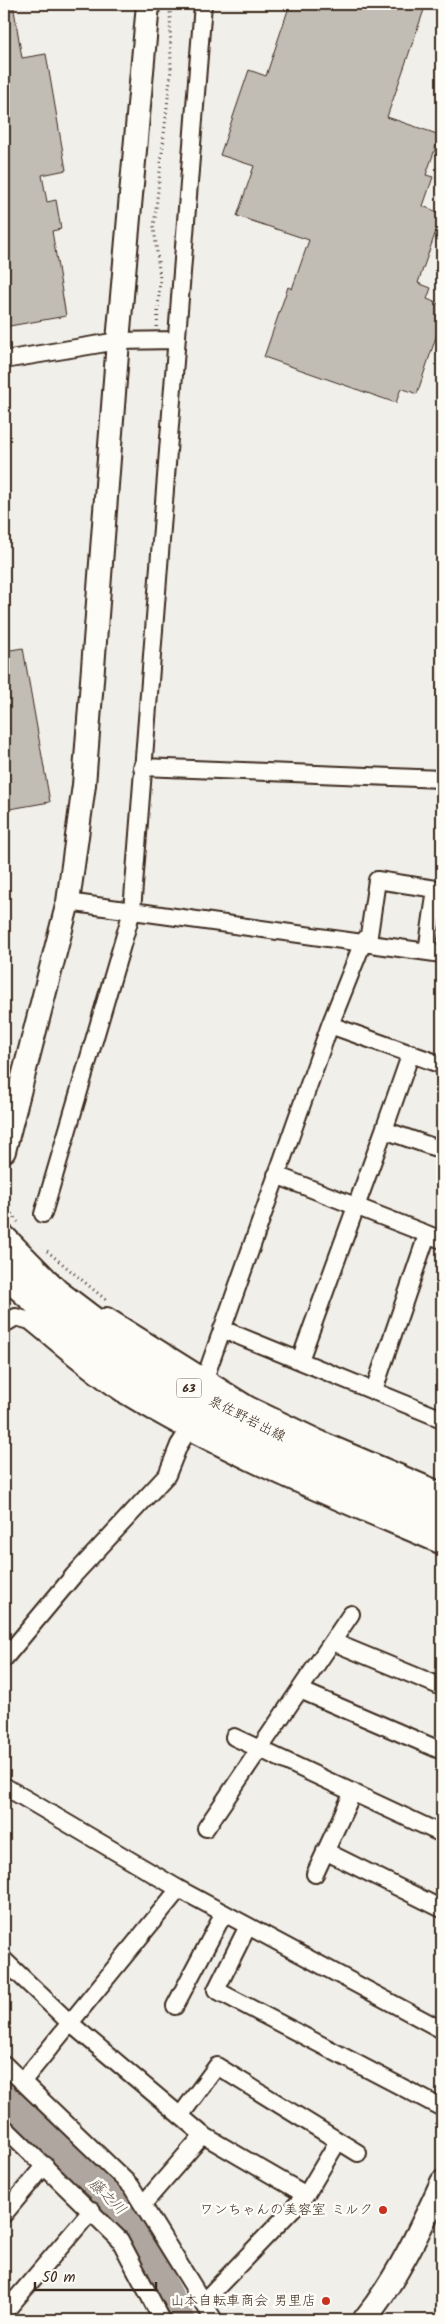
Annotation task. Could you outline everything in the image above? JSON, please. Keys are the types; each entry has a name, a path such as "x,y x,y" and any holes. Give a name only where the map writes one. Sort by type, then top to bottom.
{"main road":[{"name":"泉佐野岩出線","path":"13,1234 40,1276 56,1292 110,1333 202,1396 399,1500 442,1528"},
{"name":"泉佐野岩出線","path":"4,1273 49,1314 99,1354 191,1412 261,1450 399,1500 442,1507"}],"street":[{"path":"4,1151 68,902 84,785 118,341 148,4"},
{"path":"43,1214 132,911 175,340 203,4"},
{"path":"4,360 118,341 175,340"},
{"path":"142,767 442,779"},
{"path":"68,902 363,942 435,953 436,889 377,880 369,935 363,942 330,1025 205,1378"},
{"path":"330,1025 442,1065"},
{"path":"300,1360 411,1053"},
{"path":"384,1130 442,1150"},
{"path":"276,1175 435,1238 374,1390"},
{"path":"40,1276 249,1405 324,1441 442,1491"},
{"path":"4,1324 16,1316 30,1320 125,1395 188,1431 299,1484 442,1546"},
{"path":"222,1329 442,1419"},
{"path":"4,1659 74,1575 167,1475 179,1445 188,1431"},
{"path":"206,1828 351,1614"},
{"path":"333,1642 442,1687"},
{"path":"300,1690 442,1751"},
{"path":"234,1737 442,1834"},
{"path":"4,1786 179,1889 442,2030"},
{"path":"315,1874 353,1792"},
{"path":"326,1851 442,1909"},
{"path":"22,2082 179,1889"},
{"path":"175,2006 224,1913"},
{"path":"248,1926 216,1990 442,2108"},
{"path":"4,1960 70,2023 203,2135 306,2194"},
{"path":"4,2064 131,2186 144,2203 214,2320"},
{"path":"180,2116 217,2066 358,2153"},
{"path":"4,2127 92,2210 120,2240 162,2320"},
{"path":"144,2203 203,2135"},
{"path":"204,2301 306,2194 338,2141"},
{"path":"4,2214 45,2165"},
{"path":"364,2320 378,2303 420,2230 442,2182"},
{"path":"4,2313 92,2210"}],"path":[{"path":"157,327 160,279 154,227 171,70 170,4"},
{"path":"4,1195 12,1214 13,1234"},
{"path":"42,1247 108,1302"}],"building":[{"path":"4,4 13,4 22,58 46,54 66,170 42,175 47,202 56,200 61,229 52,231 66,316 4,327"},
{"path":"290,4 426,4 387,117 440,135 426,175 433,177 423,206 442,214 418,283 431,288 427,299 442,305 442,319 417,394 401,388 396,403 264,357 288,287 292,289 309,240 237,216 254,166 220,155 249,70 266,76"},
{"path":"23,648 50,802 4,810 4,651"}],"waterway":[{"name":"藤之川","path":"4,2096 129,2219 181,2320"}],"place":[{"name":"ワンちゃんの美容室 ミルク","path":"383,2210"},
{"name":"山本自転車商会 男里店","path":"326,2301"}]}
